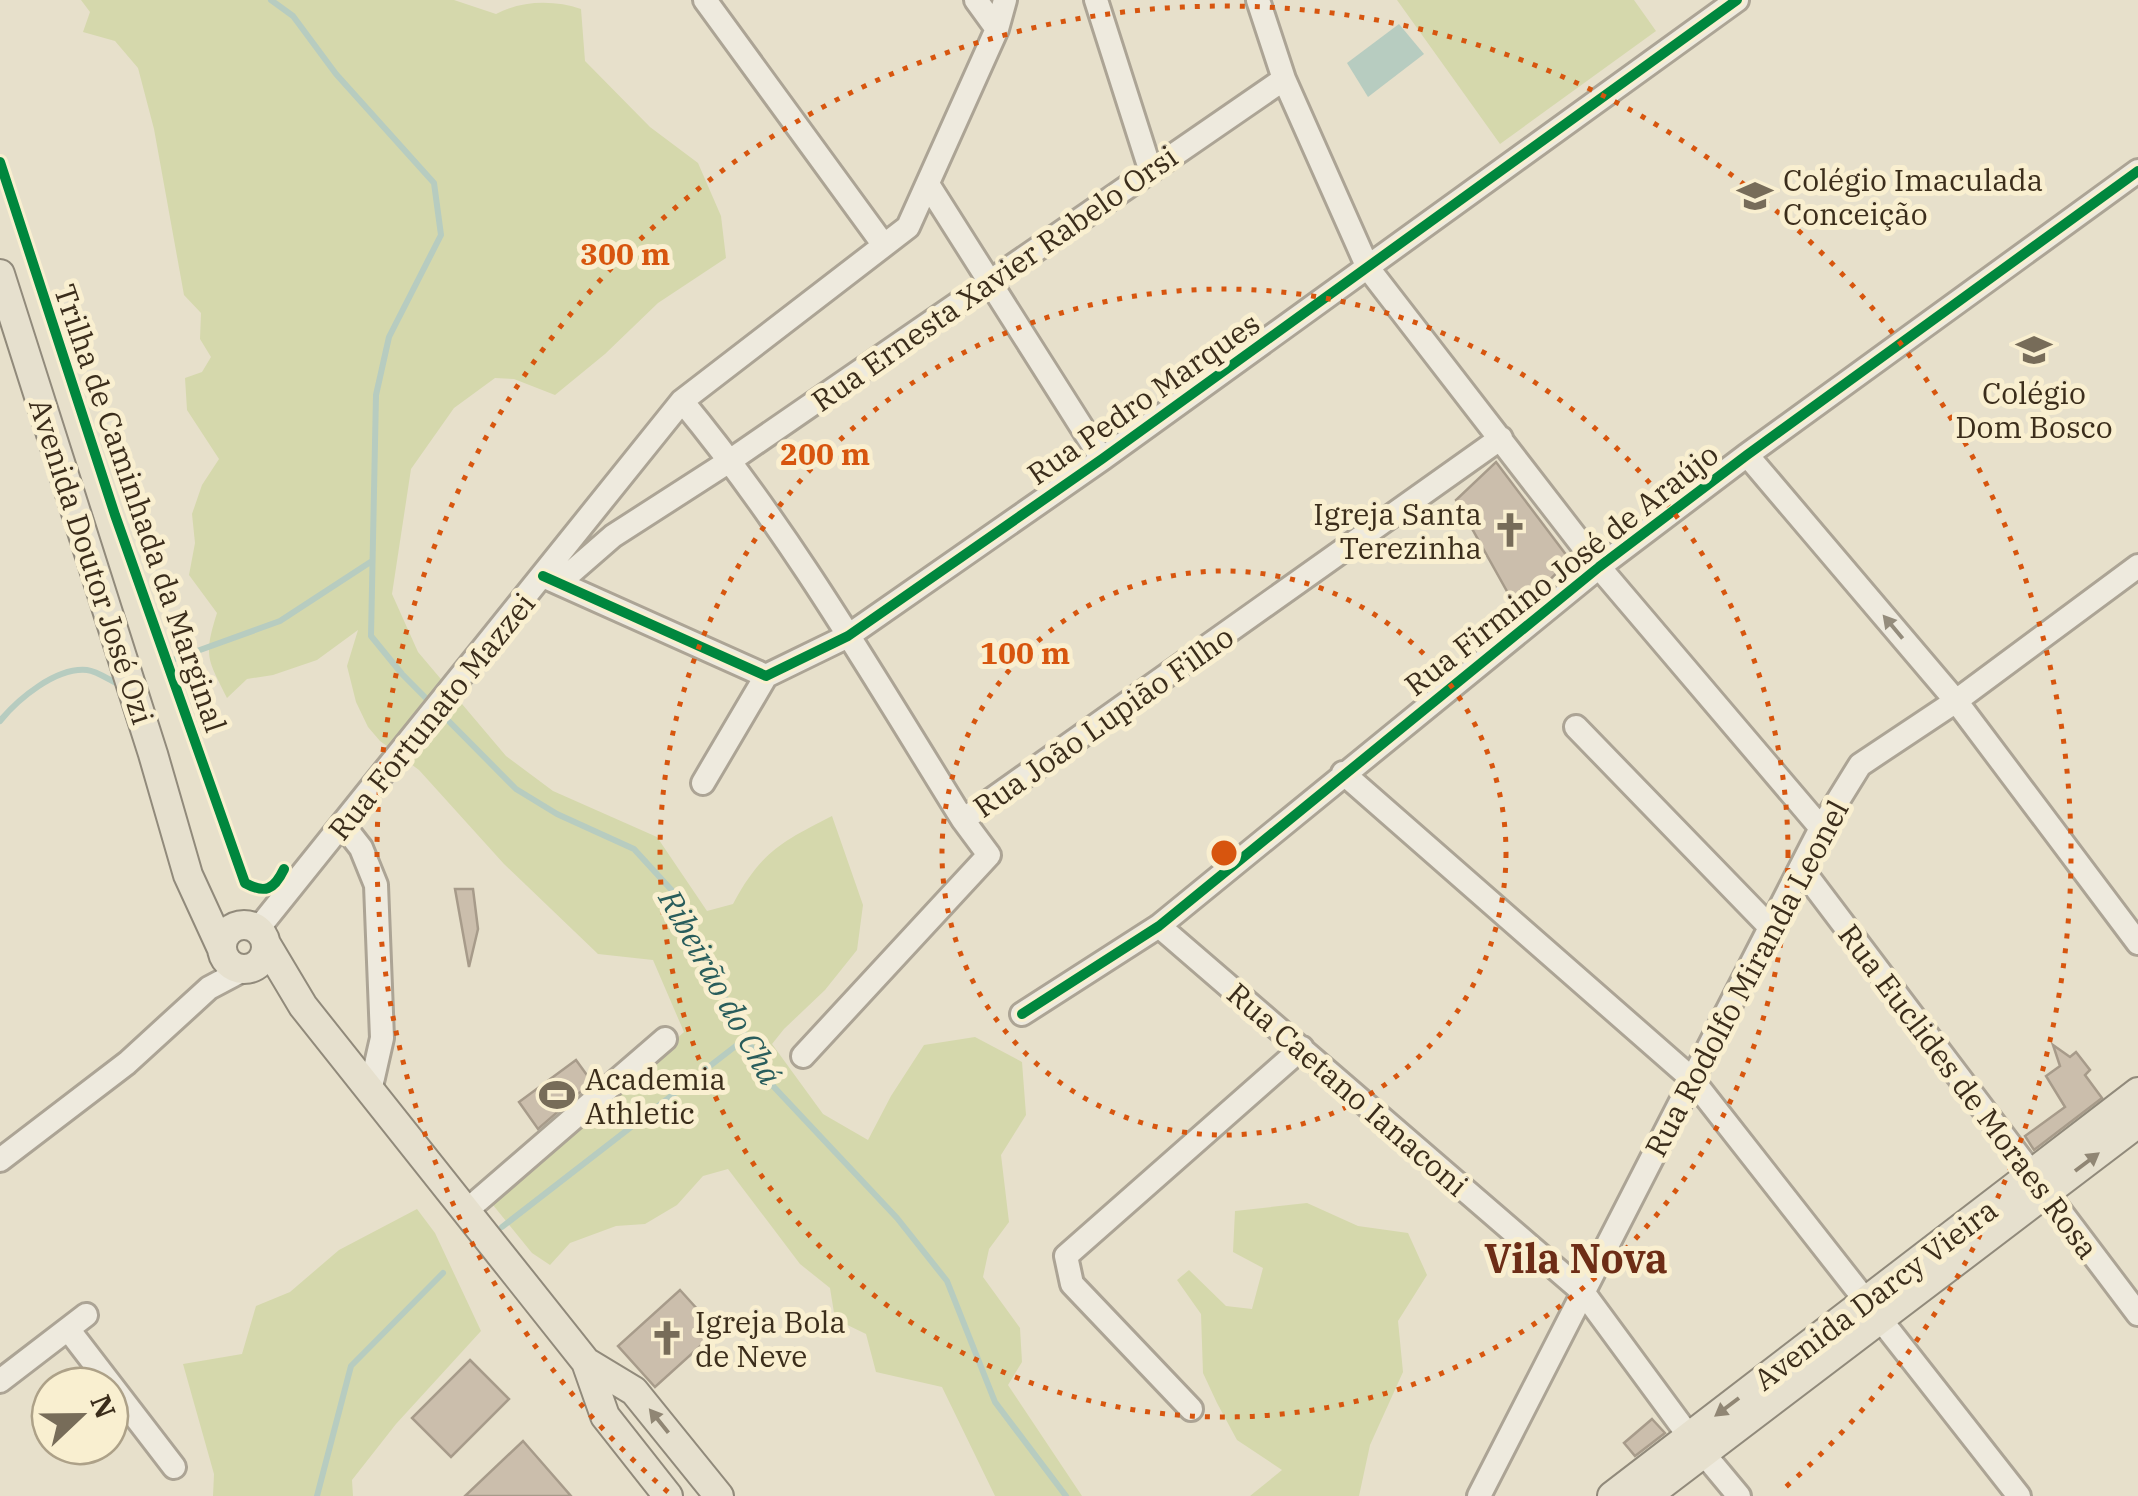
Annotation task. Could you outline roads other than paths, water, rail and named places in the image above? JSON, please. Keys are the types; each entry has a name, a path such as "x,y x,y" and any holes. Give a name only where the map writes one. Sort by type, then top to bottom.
{"main road":[{"name":"Avenida Doutor José Ozi","path":"0,274 188,876 234,960"},
{"path":"182,849 208,887 255,933 303,1006 586,1362 604,1416 668,1496"},
{"path":"255,933 228,932 234,960 303,1006"},
{"path":"234,960 262,960 255,933"},
{"name":"Avenida Darcy Vieira","path":"1612,1496 1696,1445 1875,1309 2039,1183 2138,1092"},
{"name":"Avenida Darcy Vieira","path":"2039,1183 2138,1124"},
{"path":"586,1362 634,1391 719,1496"},
{"name":"Avenida Darcy Vieira","path":"1647,1496 1696,1445"}],"street":[{"path":"705,0 883,244"},
{"path":"976,0 997,29"},
{"name":"Rua Fortunato Mazzei","path":"255,933 455,686 551,579 682,401 908,226 997,29 1005,0"},
{"path":"1096,0 1150,169"},
{"path":"1258,0 1284,79 1368,268 1599,567 1822,828"},
{"name":"Rua Pedro Marques","path":"766,676 848,636 1102,460 1737,0"},
{"name":"Rua Ernesta Xavier Rabelo Orsi","path":"551,579 731,460 1284,79"},
{"name":"Rua Firmino José de Araújo","path":"1022,1014 1158,926 1599,567 2138,170"},
{"path":"929,186 1102,460"},
{"path":"682,401 731,460 848,636 963,820"},
{"name":"Rua João Lupião Filho","path":"803,1056 989,855 963,820 1501,438"},
{"path":"1747,455 1956,701 2138,944"},
{"path":"2131,572 2138,596"},
{"name":"Rua Rodolfo Miranda Leonel","path":"1480,1495 1770,927 1860,765 1956,701 2131,572"},
{"path":"551,579 766,676 703,783"},
{"path":"1576,727 1770,927"},
{"path":"1343,773 1692,1078 2019,1496"},
{"path":"343,825 361,848 376,885 382,1038 370,1090"},
{"name":"Rua Euclides de Moraes Rosa","path":"1801,868 2138,1314"},
{"name":"Rua Caetano Ianaconi","path":"1158,926 1583,1292 1696,1445 1739,1496"},
{"path":"0,1160 127,1062 209,988 234,960"},
{"path":"466,1211 665,1039"},
{"path":"1191,1409 1072,1284 1066,1256 1302,1048"},
{"path":"0,1381 78,1322 174,1467"}],"waterway":[{"name":"Ribeirão do Chá","path":"271,0 293,16 336,74 434,183 441,235 389,337 376,395 371,636 402,674 516,789 557,814 634,849 677,896 718,985 773,1086 897,1218 947,1281 995,1402 1066,1496"},
{"path":"175,659 280,621 372,561"},
{"path":"0,721 27,694 75,670 98,673 116,683"},
{"path":"502,1227 746,1038"},
{"path":"317,1496 351,1366 443,1273"}],"place":[{"name":"Colégio Imaculada Conceição","path":"1755,196"},
{"name":"Colégio Dom Bosco","path":"2034,350"},
{"name":"Igreja Santa Terezinha","path":"1510,530"},
{"name":"Academia Athletic","path":"557,1095"},
{"name":"Igreja Bola de Neve","path":"667,1338"}],"district":[{"name":"Vila Nova","path":"1576,1258"}]}
